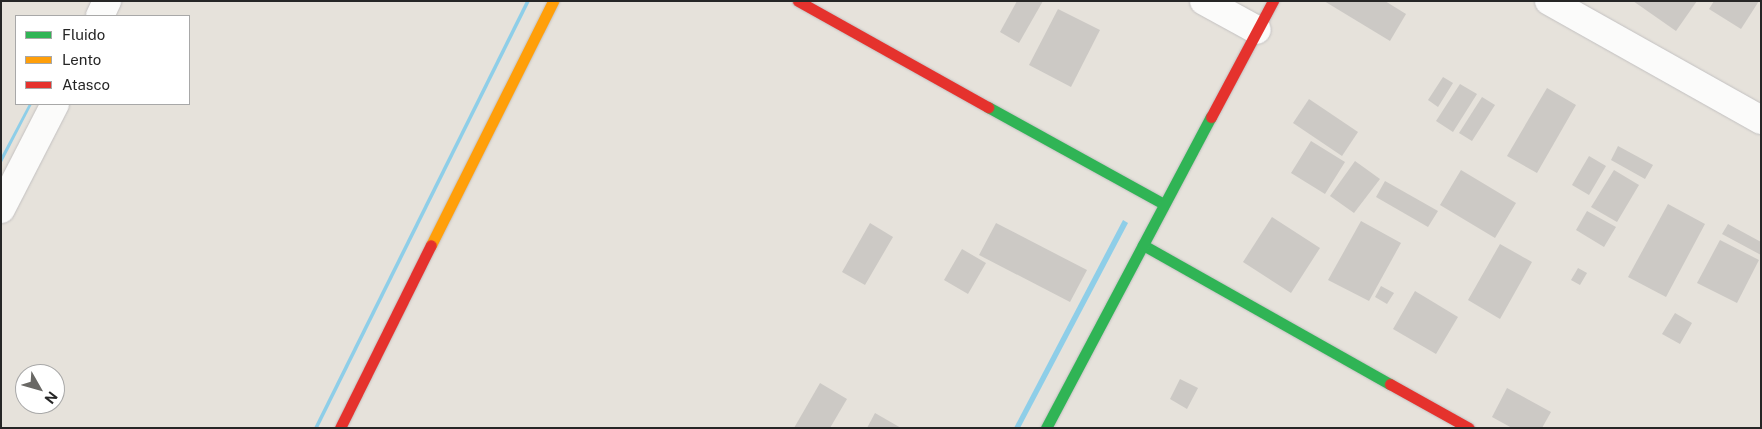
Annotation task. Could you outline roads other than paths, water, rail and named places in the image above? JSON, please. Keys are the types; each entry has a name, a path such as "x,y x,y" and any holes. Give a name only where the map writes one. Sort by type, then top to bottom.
{"street":[{"path":"100,15 107,1"},
{"path":"340,428 553,1"},
{"path":"798,1 1164,204"},
{"path":"1204,1 1257,30"},
{"path":"1046,428 1272,1"},
{"path":"1549,1 1761,120"},
{"path":"1,210 54,105"},
{"path":"1143,245 1469,428"}],"water":[{"path":"526,1 530,1 318,428 314,428"},
{"path":"28,105 31,105 1,164 1,157"},
{"path":"1123,220 1128,223 1020,428 1014,428"}]}
